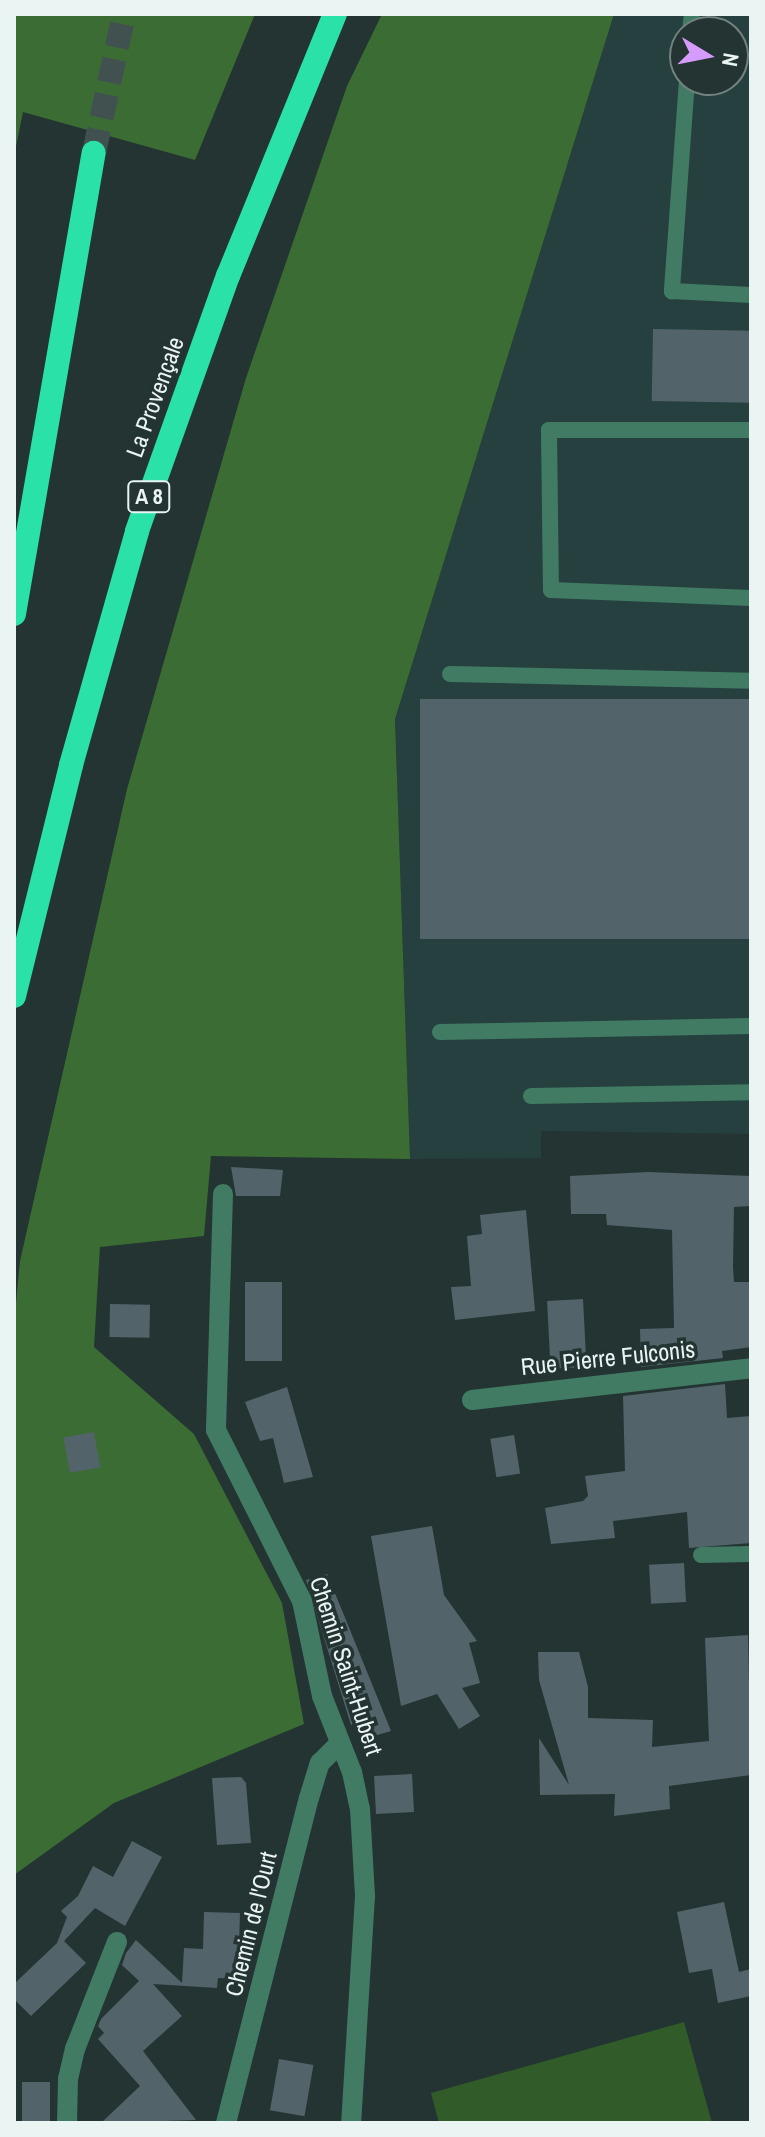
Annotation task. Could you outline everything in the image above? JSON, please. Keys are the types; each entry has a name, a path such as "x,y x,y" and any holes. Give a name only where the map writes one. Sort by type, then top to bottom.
{"highway":[{"name":"La Provençale","path":"14,996 71,765 137,531 228,276 335,14"},
{"path":"14,614 94,153"}],"street":[{"name":"Chemin Saint-Hubert","path":"223,1194 216,1430 302,1601 322,1696 352,1772 360,1809 365,1896 351,2123"},
{"name":"Rue Pierre Fulconis","path":"472,1400 751,1368"},
{"name":"Chemin de l'Ourt","path":"226,2123 309,1798 320,1763 339,1744"},
{"path":"67,2123 68,2079 75,2049 117,1942"}],"lane":[{"path":"686,96 672,291 751,295"},
{"path":"751,430 549,430 551,590 751,598"},
{"path":"450,674 751,681"},
{"path":"440,1032 751,1026"},
{"path":"531,1096 751,1092"},
{"path":"701,1555 751,1554"}],"shaded area":[{"path":"614,14 751,14 751,1134 541,1131 541,1158 410,1159 395,719"}],"green space":[{"path":"14,14 255,14 195,160 23,112 14,156"},
{"path":"382,14 614,14 395,719 410,1159 211,1156 204,1236 100,1247 94,1347 194,1434 282,1603 304,1724 114,1803 14,1875 14,1324 20,1261 127,789 246,378 347,86"},
{"path":"684,2022 712,2123 439,2123 431,2093"}],"building":[{"path":"653,329 751,331 750,403 652,401"},
{"path":"420,699 751,699 751,939 420,939"},
{"path":"231,1167 283,1170 280,1196 236,1196"},
{"path":"648,1172 751,1176 751,1206 734,1207 733,1267 734,1282 751,1282 751,1347 722,1351 723,1358 641,1367 640,1329 674,1328 672,1230 607,1225 606,1214 571,1214 570,1176"},
{"path":"526,1210 535,1311 455,1320 451,1287 471,1286 467,1236 482,1234 480,1215"},
{"path":"245,1282 282,1282 282,1361 245,1361"},
{"path":"583,1299 587,1367 551,1369 547,1301"},
{"path":"110,1304 150,1305 149,1338 109,1337"},
{"path":"725,1384 727,1418 751,1416 751,1543 689,1548 687,1512 613,1521 615,1538 551,1544 545,1508 583,1501 588,1496 585,1476 625,1471 623,1396"},
{"path":"287,1387 313,1477 284,1483 273,1438 260,1441 245,1402"},
{"path":"94,1432 100,1467 70,1473 63,1437"},
{"path":"514,1435 520,1474 496,1477 490,1439"},
{"path":"432,1526 444,1595 477,1641 469,1643 480,1683 462,1688 480,1716 459,1729 437,1694 401,1706 371,1536"},
{"path":"684,1563 686,1602 651,1604 649,1565"},
{"path":"327,1574 391,1731 364,1739 359,1722 351,1725 306,1580"},
{"path":"748,1635 751,1775 669,1786 670,1809 614,1816 615,1794 540,1795 539,1738 569,1785 539,1680 538,1652 579,1652 588,1687 588,1718 653,1720 652,1747 709,1741 705,1638"},
{"path":"412,1774 414,1812 376,1814 374,1776"},
{"path":"241,1777 246,1783 251,1843 217,1845 212,1778"},
{"path":"132,1841 162,1857 125,1926 95,1908 64,1941 86,1963 31,2016 14,1999 14,1984 57,1943 67,1917 61,1911 78,1896 93,1866 113,1877"},
{"path":"724,1902 739,1972 751,1969 751,1996 718,2003 712,1969 689,1973 677,1912"},
{"path":"204,1912 240,1913 238,1979 218,1978 217,1988 153,1984 182,2016 143,2051 196,2120 101,2123 140,2086 98,2039 104,2033 98,2026 101,2019 139,1981 122,1965 126,1953 136,1940 182,1983 184,1948 203,1949"},
{"path":"279,2059 313,2065 304,2116 270,2110"},
{"path":"22,2082 50,2082 50,2123 22,2123"}],"tunnel":[{"path":"94,153 124,14"}]}
